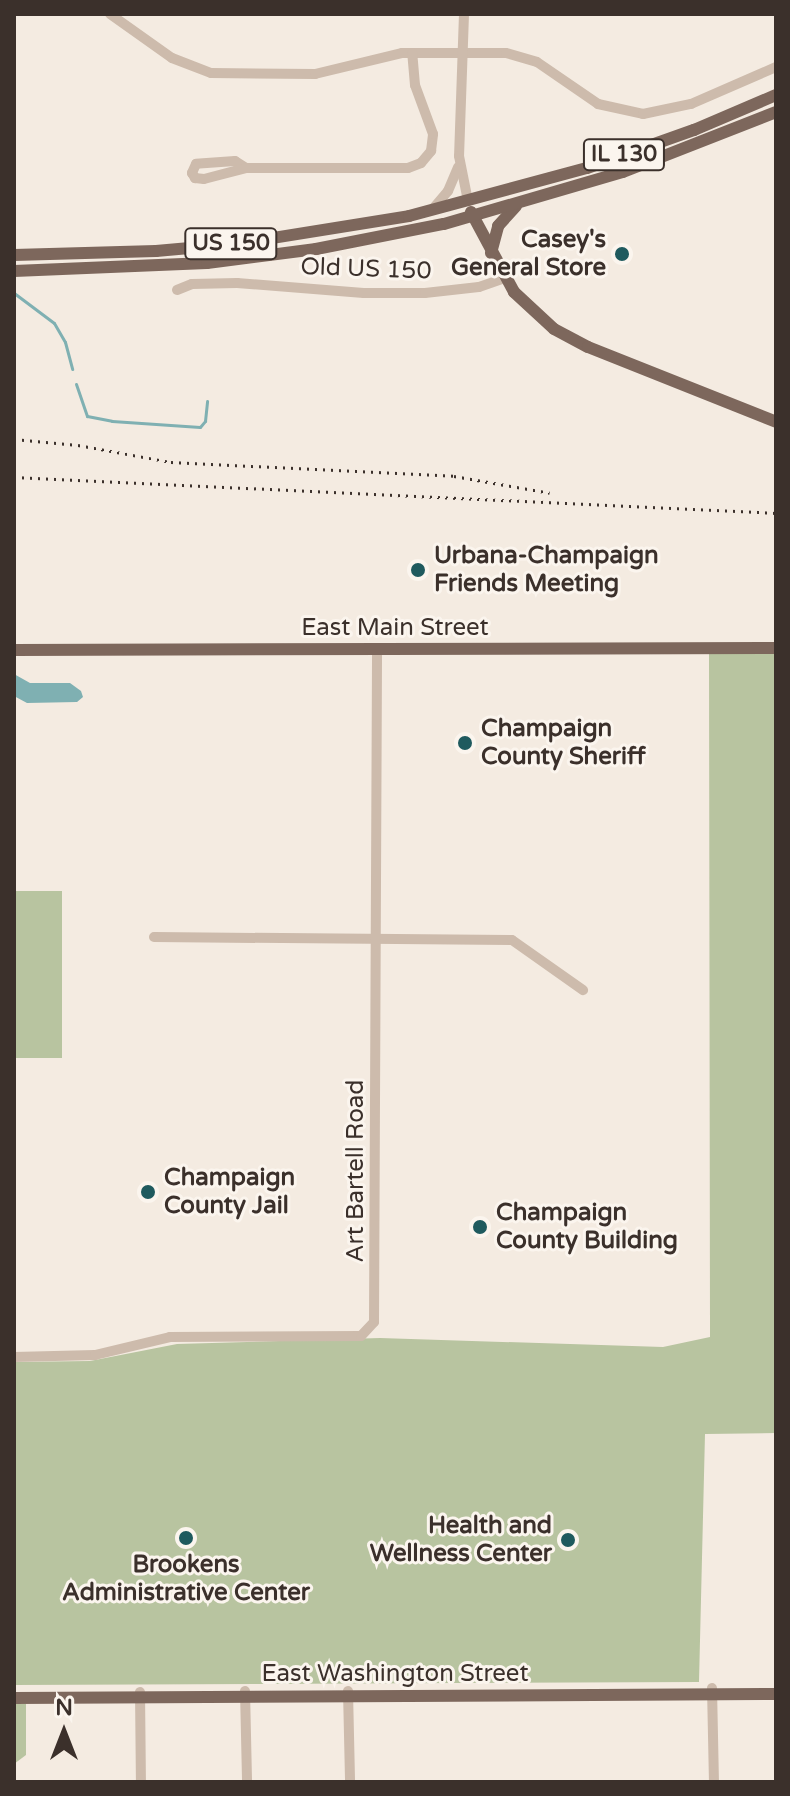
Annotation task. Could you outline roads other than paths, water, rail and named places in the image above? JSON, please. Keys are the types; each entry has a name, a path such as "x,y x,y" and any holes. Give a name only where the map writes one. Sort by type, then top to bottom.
{"main road":[{"name":"IL 130","path":"468,201 642,149 776,95"},
{"name":"IL 130","path":"516,206 665,157 776,112"},
{"name":"US 150","path":"14,255 156,251 235,244 468,201"},
{"path":"468,201 473,217 505,278 526,305 566,336 776,422"},
{"path":"473,217 516,206"},
{"path":"491,253 498,226 516,206"},
{"name":"US 150","path":"14,271 141,268 259,257 374,239 473,217"},
{"name":"East Main Street","path":"14,650 776,648"},
{"name":"East Washington Street","path":"712,1692 776,1686"},
{"name":"East Washington Street","path":"14,1691 140,1695"},
{"name":"East Washington Street","path":"14,1698 245,1694 776,1694"}],"street":[{"path":"110,14 172,58 211,73 315,74 412,53 506,53 550,69 598,104 643,114 691,104 776,67"},
{"path":"464,14 459,165 468,201"},
{"path":"246,168 408,168 421,163 431,151 433,134 415,85 412,53"},
{"path":"432,210 448,191 459,165"},
{"name":"Old US 150","path":"177,290 192,284 237,283 364,293 425,293 479,287 505,278"},
{"name":"Art Bartell Road","path":"14,1357 95,1355 170,1337 346,1337 361,1336 369,1330 376,1311 377,650"},
{"path":"154,937 512,940 583,990"},
{"path":"712,1692 714,1782"},
{"path":"245,1694 247,1782"},
{"path":"348,1694 350,1782"},
{"path":"140,1695 141,1782"}],"water":[{"path":"14,674 30,683 70,683 81,691 83,697 77,702 27,703 14,696"}],"waterway":[{"path":"14,293 54,323 65,342 72,369"},
{"path":"76,384 87,416 112,421 200,427 205,421 207,401"}],"railway":[{"path":"14,439 78,445 171,462 454,476 550,493"},
{"path":"14,477 776,513"}],"place":[{"name":"Casey's General Store","path":"622,254"},
{"name":"Urbana-Champaign Friends Meeting","path":"418,570"},
{"name":"Champaign County Sheriff","path":"465,743"},
{"name":"Champaign County Jail","path":"148,1192"},
{"name":"Champaign County Building","path":"480,1227"},
{"name":"Brookens Administrative Center","path":"186,1538"},
{"name":"Health and Wellness Center","path":"568,1540"}]}
